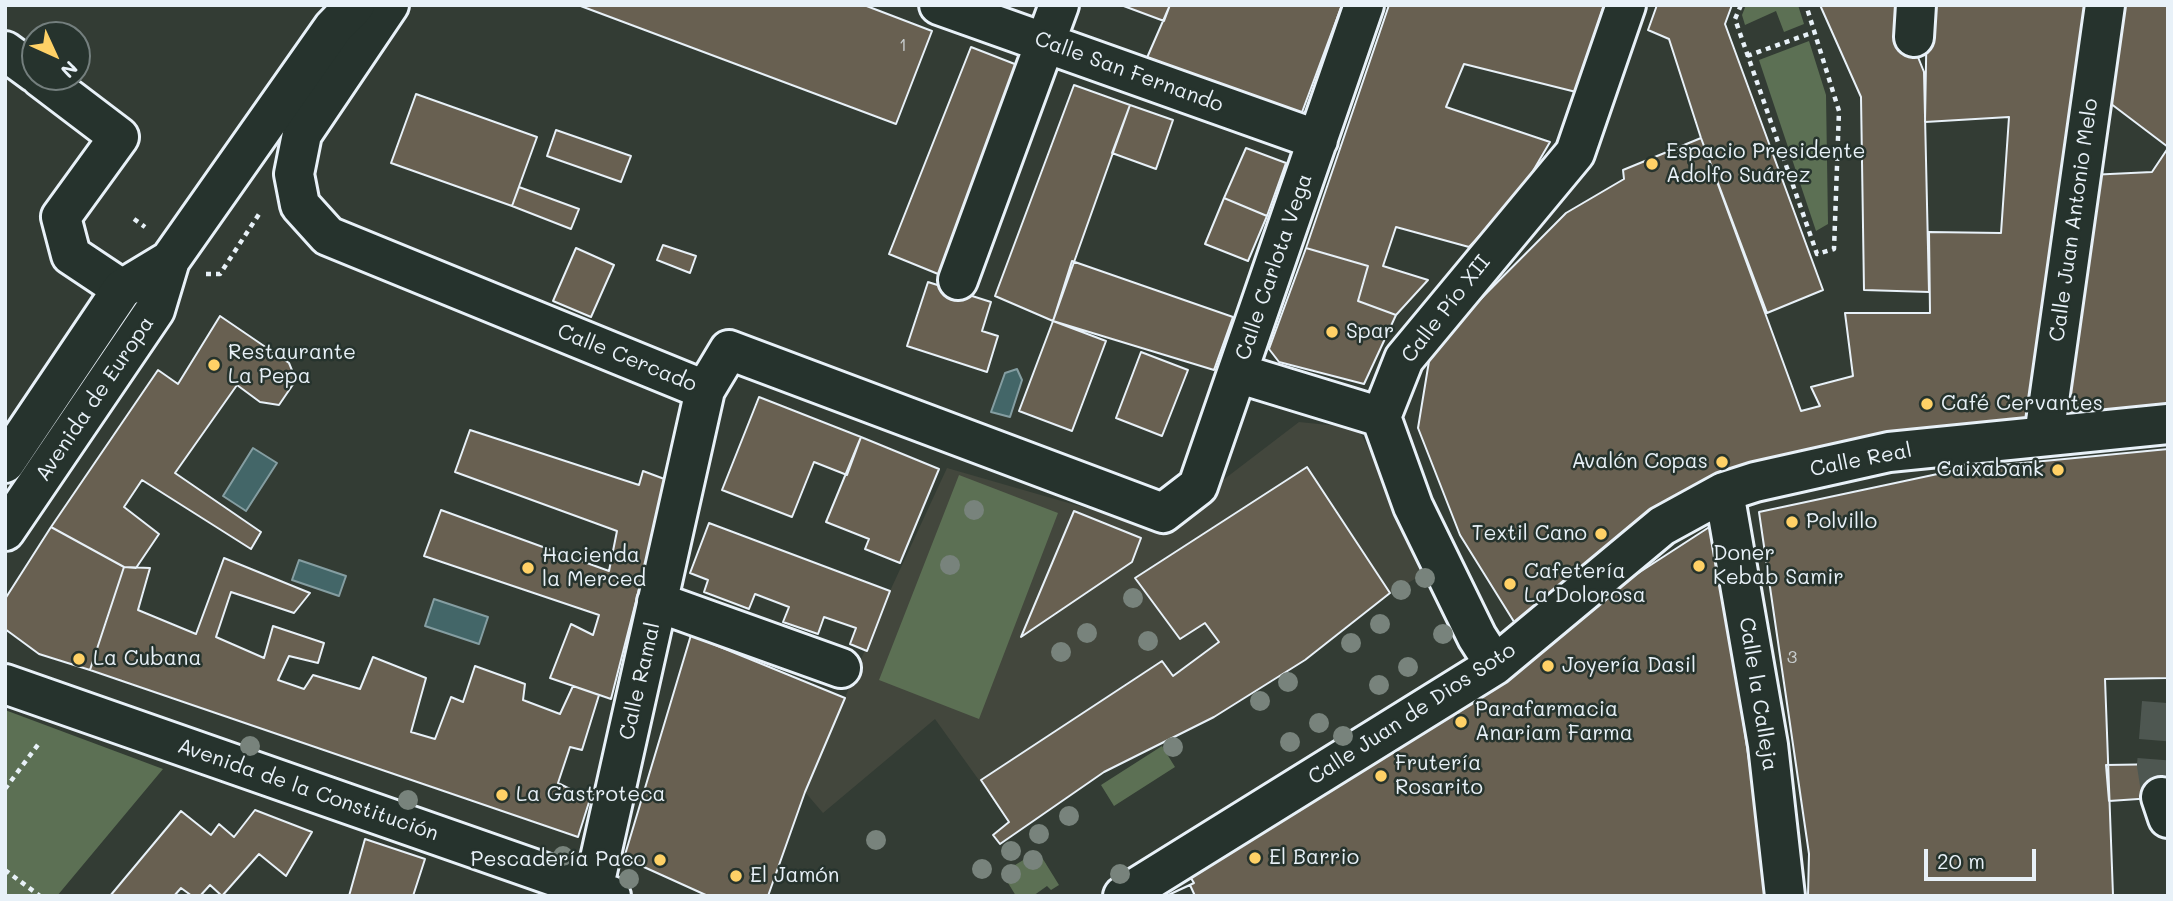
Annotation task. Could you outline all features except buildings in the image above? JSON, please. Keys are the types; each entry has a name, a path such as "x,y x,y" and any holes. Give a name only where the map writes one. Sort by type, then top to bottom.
{"street":[{"name":"Calle Cercado","path":"389,5 302,134 293,174 300,205 328,236 705,390 729,350 1163,513"},
{"name":"Calle San Fernando","path":"939,5 1318,140"},
{"path":"958,280 1059,5"},
{"name":"Calle Carlota Vega","path":"1163,513 1198,486 1364,5"},
{"name":"Calle Pío XII","path":"1381,417 1404,359 1576,153 1626,5"},
{"name":"Calle Juan Antonio Melo","path":"2044,436 2105,5"},
{"name":"Avenida de Europa","path":"5,531 155,310 170,260 344,13"},
{"path":"5,51 21,63"},
{"path":"58,91 119,137 61,217 71,255 122,289"},
{"name":"Avenida de Europa","path":"5,463 122,289 170,260"},
{"path":"5,501 33,460 71,363"},
{"path":"1237,373 1381,417 1413,506 1478,637 1495,665"},
{"name":"Calle Ramal","path":"602,893 657,602 705,390"},
{"name":"Calle Real","path":"1724,492 1755,482 1889,452 2168,424"},
{"name":"Calle Juan de Dios Soto","path":"1123,896 1495,665 1662,526 1724,492"},
{"name":"Calle la Calleja","path":"1724,492 1768,746 1785,896"},
{"path":"657,602 841,668"},
{"name":"Avenida de la Constitución","path":"5,684 602,893"}],"path":[{"path":"1741,5 1735,19 1817,254 1834,249 1839,111 1806,5"},
{"path":"1747,56 1814,32"},
{"path":"134,219 145,227"},
{"path":"5,789 40,742"},
{"path":"5,870 40,896"}],"shaded area":[{"path":"1299,422 1358,428 1431,570 1390,593 1305,660 1104,772 1000,844 993,835 1009,822 935,719 823,813 805,792 890,591 947,468 1159,529"}],"green space":[{"path":"1746,5 1798,5 1804,24 1784,32 1776,11 1745,25 1742,15"},
{"path":"1809,41 1826,95 1828,224 1816,231 1759,60"},
{"path":"959,475 1058,513 979,719 879,680"},
{"path":"5,710 163,769 57,896 5,896"},
{"path":"1162,746 1175,767 1114,806 1101,785"},
{"path":"1038,851 1059,885 1051,890 1047,886 1033,896 1016,896 1002,873"}],"water":[{"path":"1017,369 1022,380 1010,417 991,412 1005,373"},
{"path":"253,448 277,463 246,511 223,496"},
{"path":"299,560 346,576 339,596 292,580"},
{"path":"434,599 488,617 479,644 425,626"}],"tunnel":[{"path":"2161,797 2156,765 2161,702 2168,697"}],"place":[{"name":"Espacio Presidente Adolfo Suárez","path":"1652,164"},
{"name":"Spar","path":"1332,332"},
{"name":"Restaurante La Pepa","path":"214,365"},
{"name":"Café Cervantes","path":"1927,404"},
{"name":"Avalón Copas","path":"1722,462"},
{"name":"Caixabank","path":"2058,470"},
{"name":"Polvillo","path":"1792,522"},
{"name":"Textil Cano","path":"1601,534"},
{"name":"Doner Kebab Samir","path":"1699,566"},
{"name":"Hacienda la Merced","path":"528,568"},
{"name":"Cafetería La Dolorosa","path":"1510,584"},
{"name":"La Cubana","path":"79,659"},
{"name":"Joyería Dasil","path":"1548,666"},
{"name":"Parafarmacia Anariam Farma","path":"1461,722"},
{"name":"Frutería Rosarito","path":"1381,776"},
{"name":"La Gastroteca","path":"502,795"},
{"name":"El Barrio","path":"1255,858"},
{"name":"Pescadería Paco","path":"660,860"},
{"name":"El Jamón","path":"736,876"}]}
